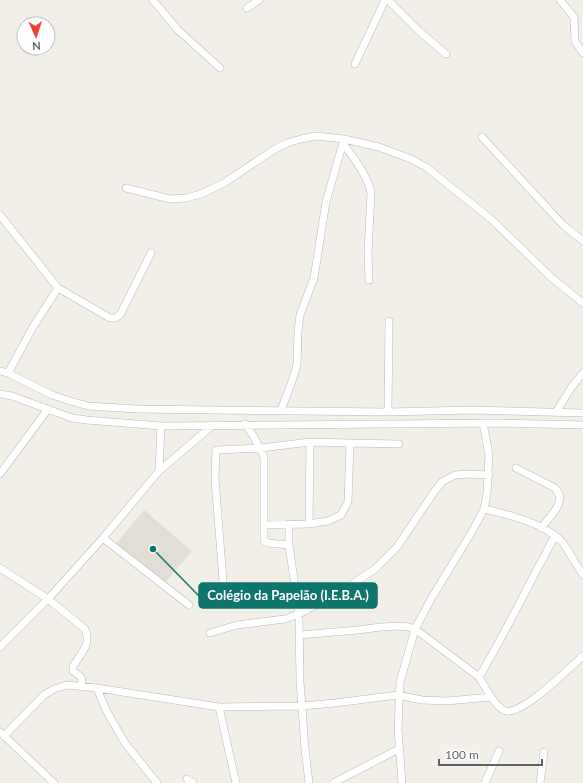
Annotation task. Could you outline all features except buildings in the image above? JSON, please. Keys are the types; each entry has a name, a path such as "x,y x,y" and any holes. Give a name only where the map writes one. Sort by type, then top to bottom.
{"street":[{"path":"153,0 177,29 220,68"},
{"path":"247,8 259,0"},
{"path":"355,64 386,0 446,54"},
{"path":"560,0 574,16 575,41 583,53"},
{"path":"126,188 170,199 186,198 202,194 224,183 275,149 287,143 316,136 379,147 411,159 426,167 491,219 552,279 583,303"},
{"path":"482,137 563,225 583,241"},
{"path":"344,141 363,172 371,192 368,253 370,280"},
{"path":"280,410 297,365 300,315 314,278 326,202 344,141"},
{"path":"0,215 58,288 110,318 116,318 120,315 151,253"},
{"path":"58,288 4,372 70,402 88,406 137,409 388,412 472,410 583,413"},
{"path":"388,321 388,412"},
{"path":"556,412 571,388 583,373"},
{"path":"0,394 12,396 72,418 161,426 246,424 583,425"},
{"path":"0,474 48,409"},
{"path":"246,424 261,448 264,456 264,541 268,543 289,545"},
{"path":"402,783 399,749 398,695 400,682 415,629 484,509 489,475 489,455 483,424"},
{"path":"0,647 48,599 103,538 159,472 213,425"},
{"path":"159,472 161,426"},
{"path":"309,524 310,442"},
{"path":"224,593 215,479 215,451 261,448 310,442 399,444"},
{"path":"264,525 309,524 334,519 341,515 348,502 350,443"},
{"path":"516,468 555,488 559,493 559,504 541,528"},
{"path":"210,633 237,625 285,619 299,614 337,594 375,569 397,548 442,482 455,475 489,475"},
{"path":"484,509 523,520 555,536 562,543 583,575"},
{"path":"289,524 289,545 299,614 302,706 309,783"},
{"path":"479,678 497,648 555,536"},
{"path":"103,538 189,605"},
{"path":"0,568 48,599 85,629 88,636 87,643 73,667 73,671 82,678 83,681 80,686"},
{"path":"300,635 399,626 415,629 479,678 498,706 505,710 511,711 528,703 583,656"},
{"path":"54,783 2,734 44,695 54,689 67,685 97,688 219,707 302,706 398,695 422,700 447,701 491,697"},
{"path":"97,688 106,710 125,743 156,783"},
{"path":"219,707 236,783"},
{"path":"333,783 399,749"},
{"path":"485,783 499,751"},
{"path":"540,783 544,752"}],"shaded area":[{"path":"144,510 192,551 163,585 114,546"}],"place":[{"name":"Colégio da Papelão (I.E.B.A.)","path":"153,549"}]}
